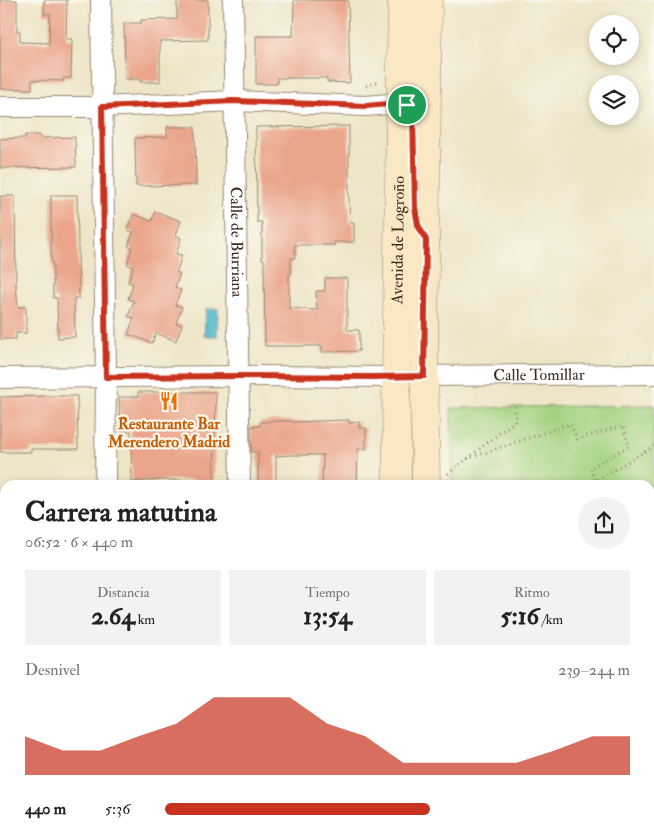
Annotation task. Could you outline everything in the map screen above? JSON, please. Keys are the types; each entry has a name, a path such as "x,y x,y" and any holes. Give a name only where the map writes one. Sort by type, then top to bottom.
{"main road":[{"name":"Avenida de Logroño","path":"397,480 396,377 402,0"},
{"name":"Avenida de Logroño","path":"428,0 424,376 437,480"},
{"path":"396,377 424,376"}],"street":[{"path":"101,0 106,377 105,480"},
{"name":"Calle de Burriana","path":"234,0 240,480"},
{"path":"0,108 102,107 234,101 366,106 399,103"},
{"name":"Avenida de Logroño","path":"399,103 411,108 413,114 415,207 418,225 426,240"},
{"name":"Calle Tomillar","path":"424,376 654,374"},
{"path":"0,378 396,377"}],"path":[{"path":"437,480 516,420 515,405"},
{"path":"467,459 570,424 577,439 623,426 628,446 590,468 595,480"},
{"path":"597,480 654,446"}],"green space":[{"path":"654,405 654,480 452,480 451,408"}],"water":[{"path":"206,309 218,309 217,336 204,336"}],"building":[{"path":"0,0 17,0 17,31 20,31 20,42 49,43 50,14 44,14 44,0 67,0 66,39 72,39 71,78 63,78 64,81 32,80 32,89 0,89"},
{"path":"177,0 208,0 208,40 160,41 160,82 140,82 140,79 125,79 124,23 141,23 141,20 177,19"},
{"path":"294,0 348,0 350,83 327,82 327,78 277,78 277,84 256,84 256,36 293,36"},
{"path":"349,126 349,203 350,223 354,223 354,242 334,242 335,245 295,245 295,258 291,258 291,274 289,274 289,308 317,310 316,291 325,291 325,278 347,278 347,330 359,330 359,351 322,352 322,346 265,346 262,222 257,222 256,127"},
{"path":"167,127 195,127 196,185 136,186 135,138 167,137"},
{"path":"25,135 40,135 40,138 75,137 76,167 0,168 0,139 25,138"},
{"path":"51,195 77,195 79,298 74,298 75,337 58,338 57,298 53,298 53,267 51,258"},
{"path":"0,196 15,196 16,287 18,307 26,307 26,333 16,333 16,339 0,339"},
{"path":"155,211 181,221 176,235 181,238 176,254 182,255 176,273 180,273 175,288 181,290 175,305 182,307 176,323 182,325 176,341 156,333 152,343 128,334 134,318 128,316 134,301 128,299 133,284 128,282 133,267 127,264 132,248 128,246 133,232 127,230 133,214 152,221"},
{"path":"138,392 216,392 214,480 132,480 131,431 120,431 119,397 138,397"},
{"path":"77,396 78,449 31,449 31,452 0,452 0,397"},
{"path":"349,420 349,423 359,422 359,428 366,428 366,449 358,449 357,480 322,480 323,455 291,455 276,456 276,480 258,480 258,452 251,452 251,426 260,426 260,422 269,421"}],"place":[{"name":"Restaurante Bar Merendero Madrid","path":"169,401"}],"route":[{"path":"234,101 366,106 399,103 407,105 411,108 413,114 415,207 418,225 426,240 424,376 106,377 102,107 234,101"}]}
